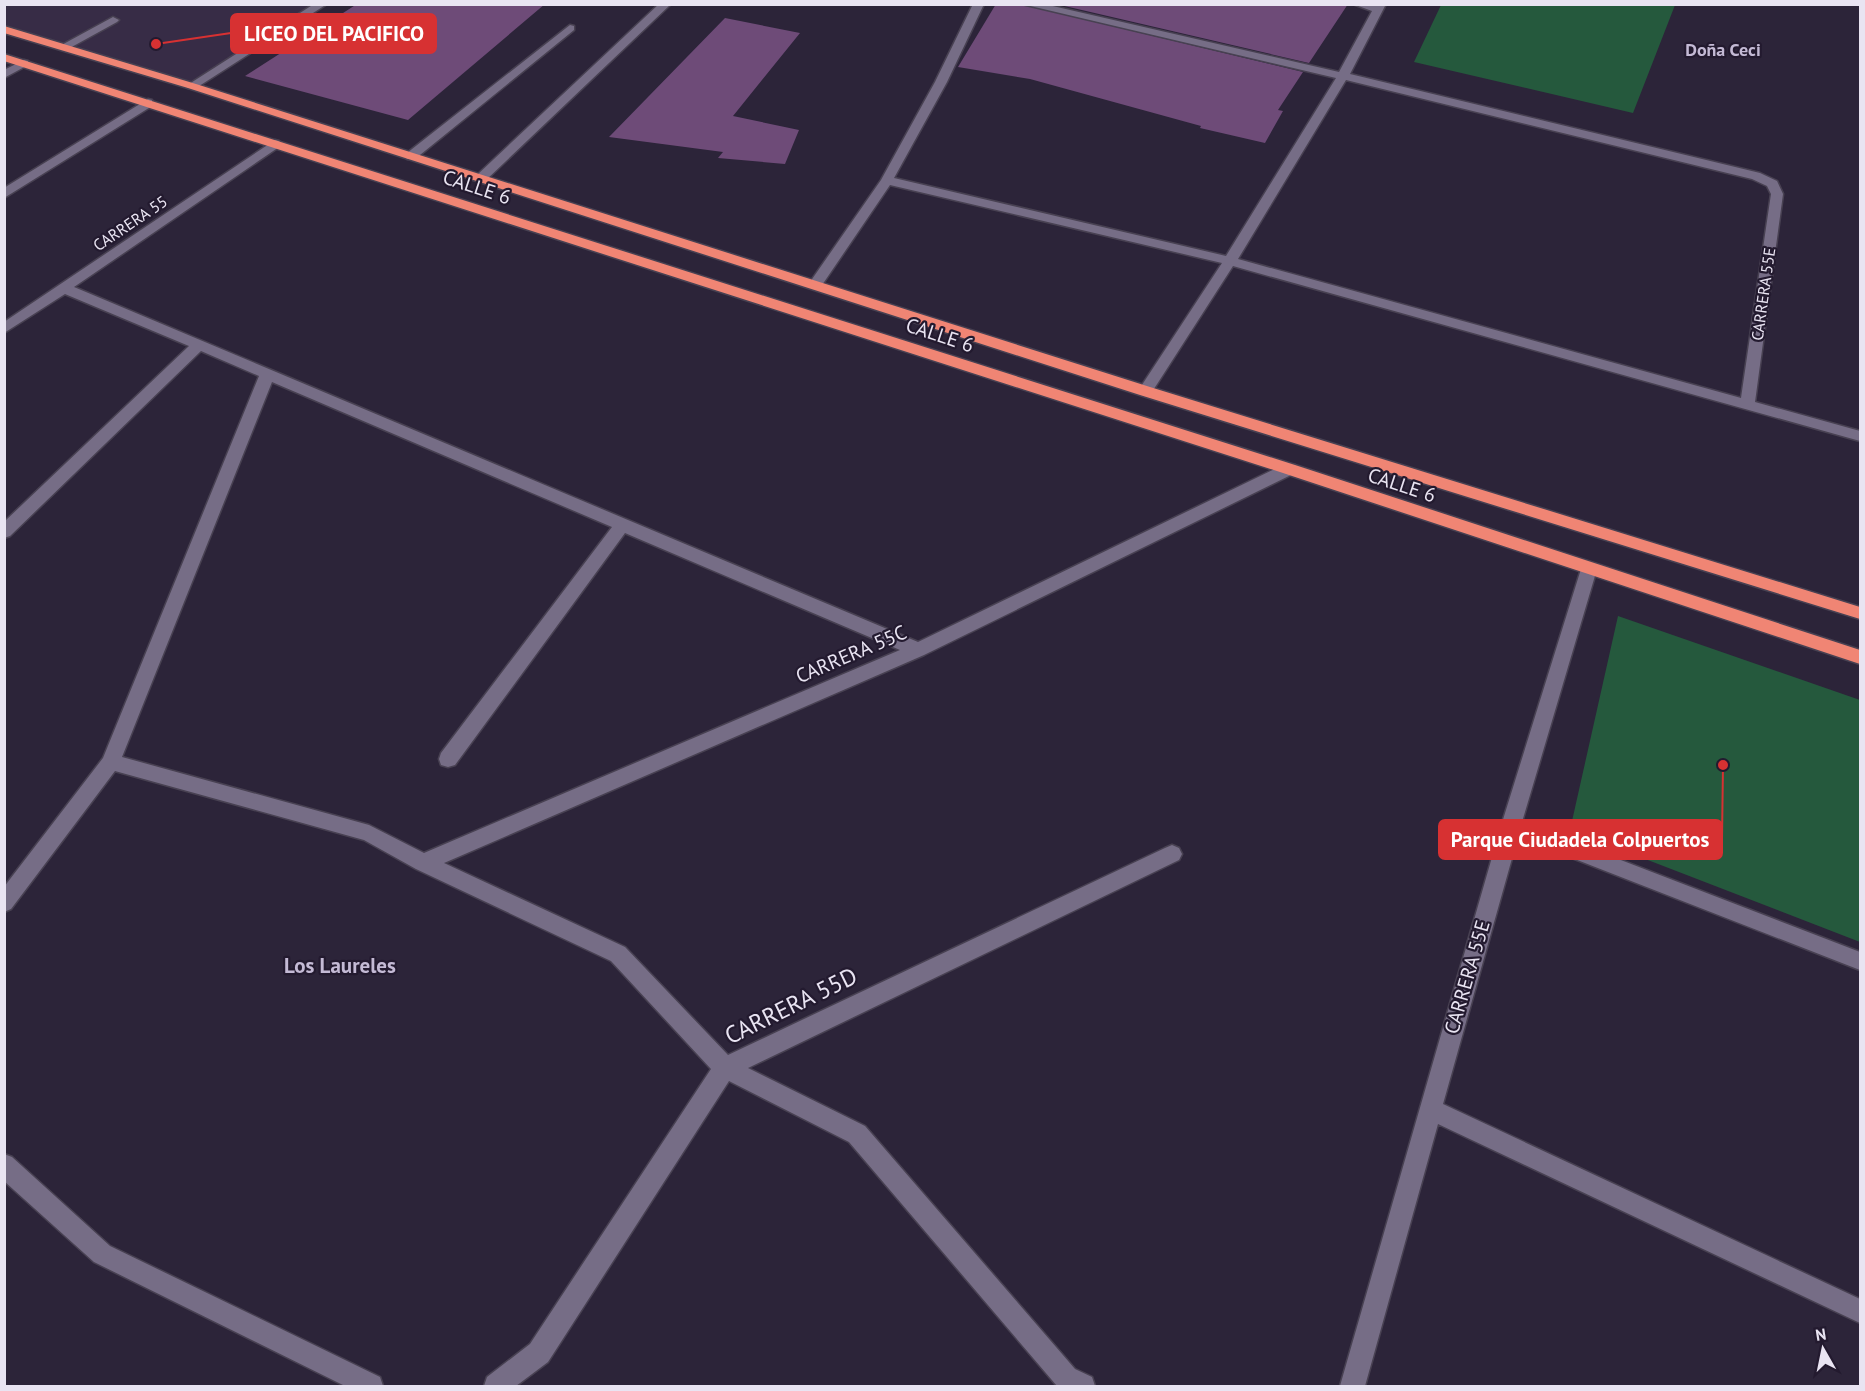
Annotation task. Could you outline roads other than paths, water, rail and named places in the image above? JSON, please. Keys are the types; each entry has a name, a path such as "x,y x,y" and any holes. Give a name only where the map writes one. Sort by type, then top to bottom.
{"highway":[{"name":"CALLE 6","path":"4,29 192,86 1145,391 1860,613"},
{"name":"CALLE 6","path":"4,57 1289,469 1860,657"}],"street":[{"path":"192,86 322,4"},
{"path":"481,178 666,4"},
{"path":"815,285 887,180 941,82 979,4"},
{"path":"1027,4 1343,76"},
{"path":"1145,391 1231,261 1343,76 1380,7 1358,4"},
{"path":"64,47 113,20"},
{"path":"411,156 570,28"},
{"path":"4,75 24,63"},
{"name":"CARRERA 55E","path":"1343,76 1756,176 1772,184 1777,194 1747,405"},
{"path":"4,194 148,103"},
{"name":"CARRERA 55","path":"4,329 275,144"},
{"path":"887,180 1231,261 1860,436"},
{"path":"63,288 918,650"},
{"path":"4,532 199,345"},
{"path":"4,903 111,762 268,373"},
{"name":"CARRERA 55C","path":"423,863 918,650 1289,469"},
{"path":"448,759 623,524"},
{"name":"CARRERA 55E","path":"1352,1386 1510,826 1589,569"},
{"path":"111,762 369,833 423,863 618,954 725,1068 857,1134 1070,1384"},
{"path":"1510,826 1860,961"},
{"name":"CARRERA 55D","path":"496,1386 539,1353 725,1068 1172,854"},
{"path":"1430,1109 1860,1311"},
{"path":"4,1165 102,1254 371,1386"}],"place":[{"name":"LICEO DEL PACIFICO","path":"156,44"},
{"name":"Parque Ciudadela Colpuertos","path":"1723,765"}],"district":[{"name":"Doña Ceci","path":"1723,50"},
{"name":"Los Laureles","path":"340,966"}]}
